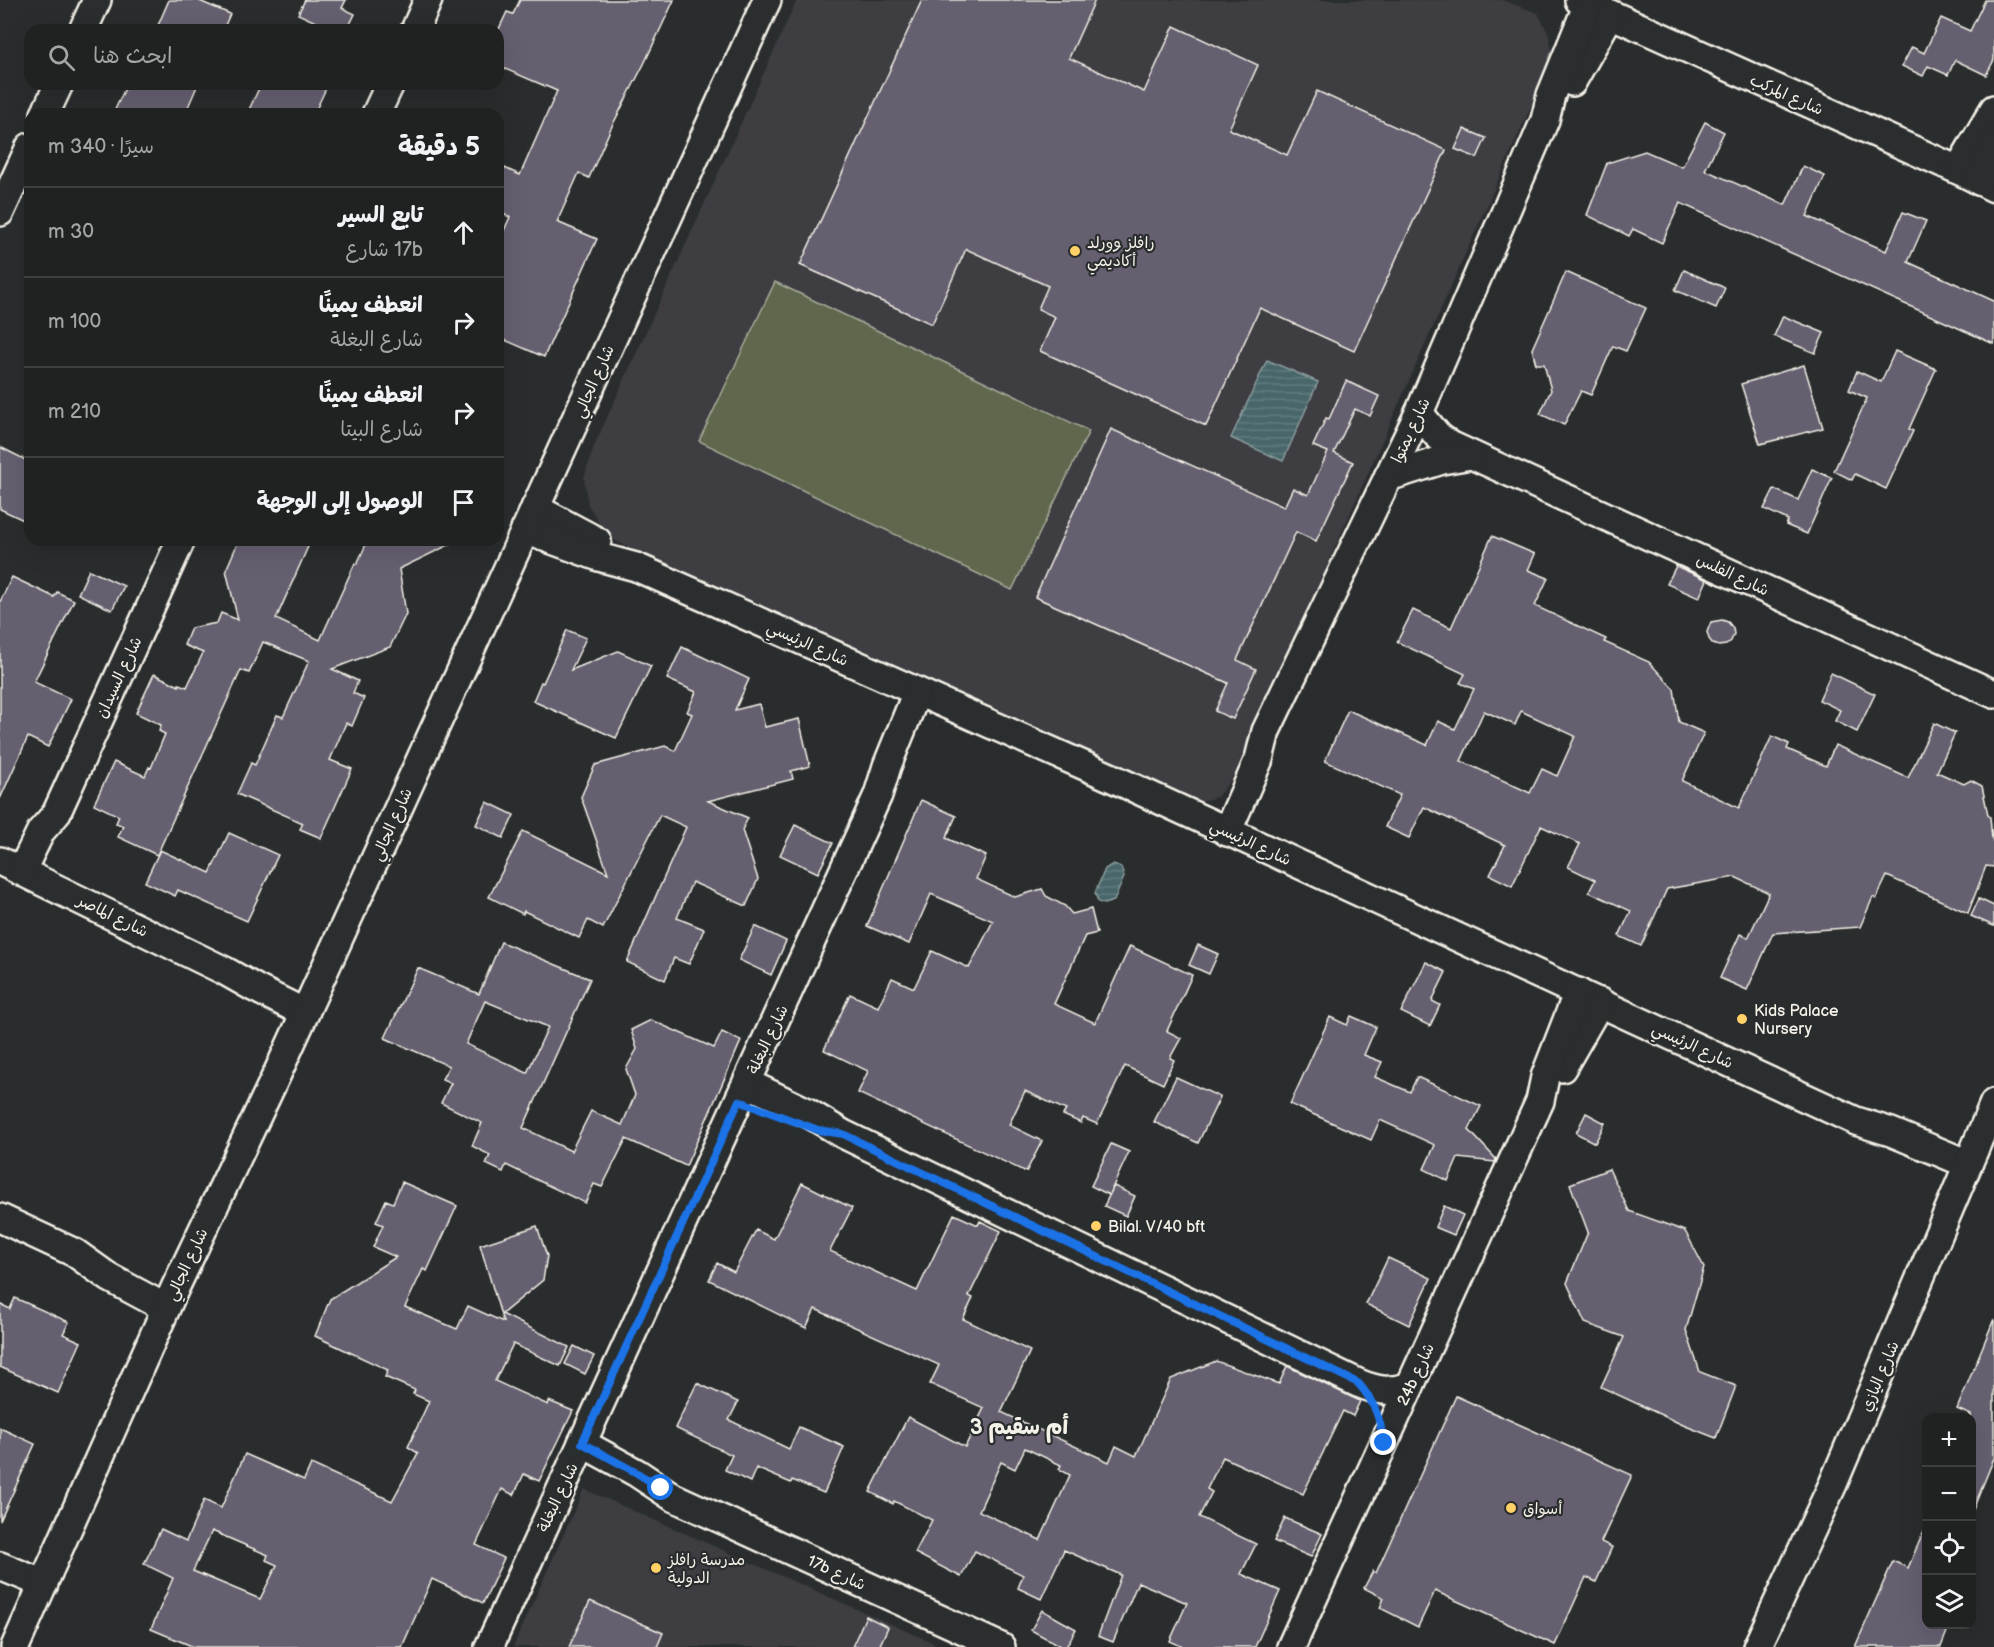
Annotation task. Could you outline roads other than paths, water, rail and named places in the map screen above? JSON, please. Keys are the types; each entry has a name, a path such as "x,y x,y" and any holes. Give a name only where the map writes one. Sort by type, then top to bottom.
{"street":[{"path":"86,24 97,0"},
{"path":"417,24 428,0"},
{"name":"شارع الجالي","path":"15,1647 170,1298 309,1003 767,0"},
{"name":"شارع يمتوا","path":"1218,827 1250,753 1264,734 1419,413 1545,120 1570,85 1592,6"},
{"name":"شارع المركب","path":"1592,6 1977,180"},
{"path":"48,108 56,90"},
{"path":"379,108 387,90"},
{"path":"1977,180 1994,109"},
{"path":"1977,180 1994,143"},
{"path":"0,213 24,160"},
{"name":"شارع الفلس","path":"1419,413 1444,441 1471,455 1994,694"},
{"path":"1388,477 1442,460 1471,455"},
{"name":"شارع الرئيسي","path":"530,519 599,557 636,567 1110,777 1864,1125 1880,1137 1965,1171"},
{"name":"شارع السيدان","path":"19,869 41,831 56,814 178,546"},
{"name":"شارع البغلة","path":"489,1647 880,790 887,766 927,697"},
{"name":"شارع الماصر","path":"19,869 225,971 262,977 309,1003"},
{"name":"24b شارع","path":"1291,1647 1540,1101 1547,1071 1589,997"},
{"path":"743,1092 818,1130 843,1134 1358,1383 1380,1391 1398,1390 1410,1386"},
{"name":"شارع اليازي","path":"1757,1647 1833,1484 1994,1103"},
{"path":"0,1218 75,1253 110,1278 170,1298"},
{"path":"1358,1383 1375,1405 1384,1443"},
{"name":"17b شارع","path":"578,1453 648,1491 673,1497 1001,1647"},
{"path":"0,1566 40,1593"},
{"path":"0,1581 40,1593"}],"water":[{"path":"1267,360 1318,382 1283,461 1231,438"},
{"path":"1113,864 1121,867 1124,877 1114,901 1104,904 1098,902 1095,893 1105,869"}],"place":[{"name":"رافلز وورلد أكاديمي","path":"1075,251"},
{"name":"Kids Palace Nursery","path":"1742,1019"},
{"name":"Bilal. V/40 bft","path":"1096,1226"},
{"name":"أسواق","path":"1511,1508"},
{"name":"مدرسة رافلز الدولية","path":"656,1568"}],"district":[{"name":"أم سقيم 3","path":"1019,1426"}]}
